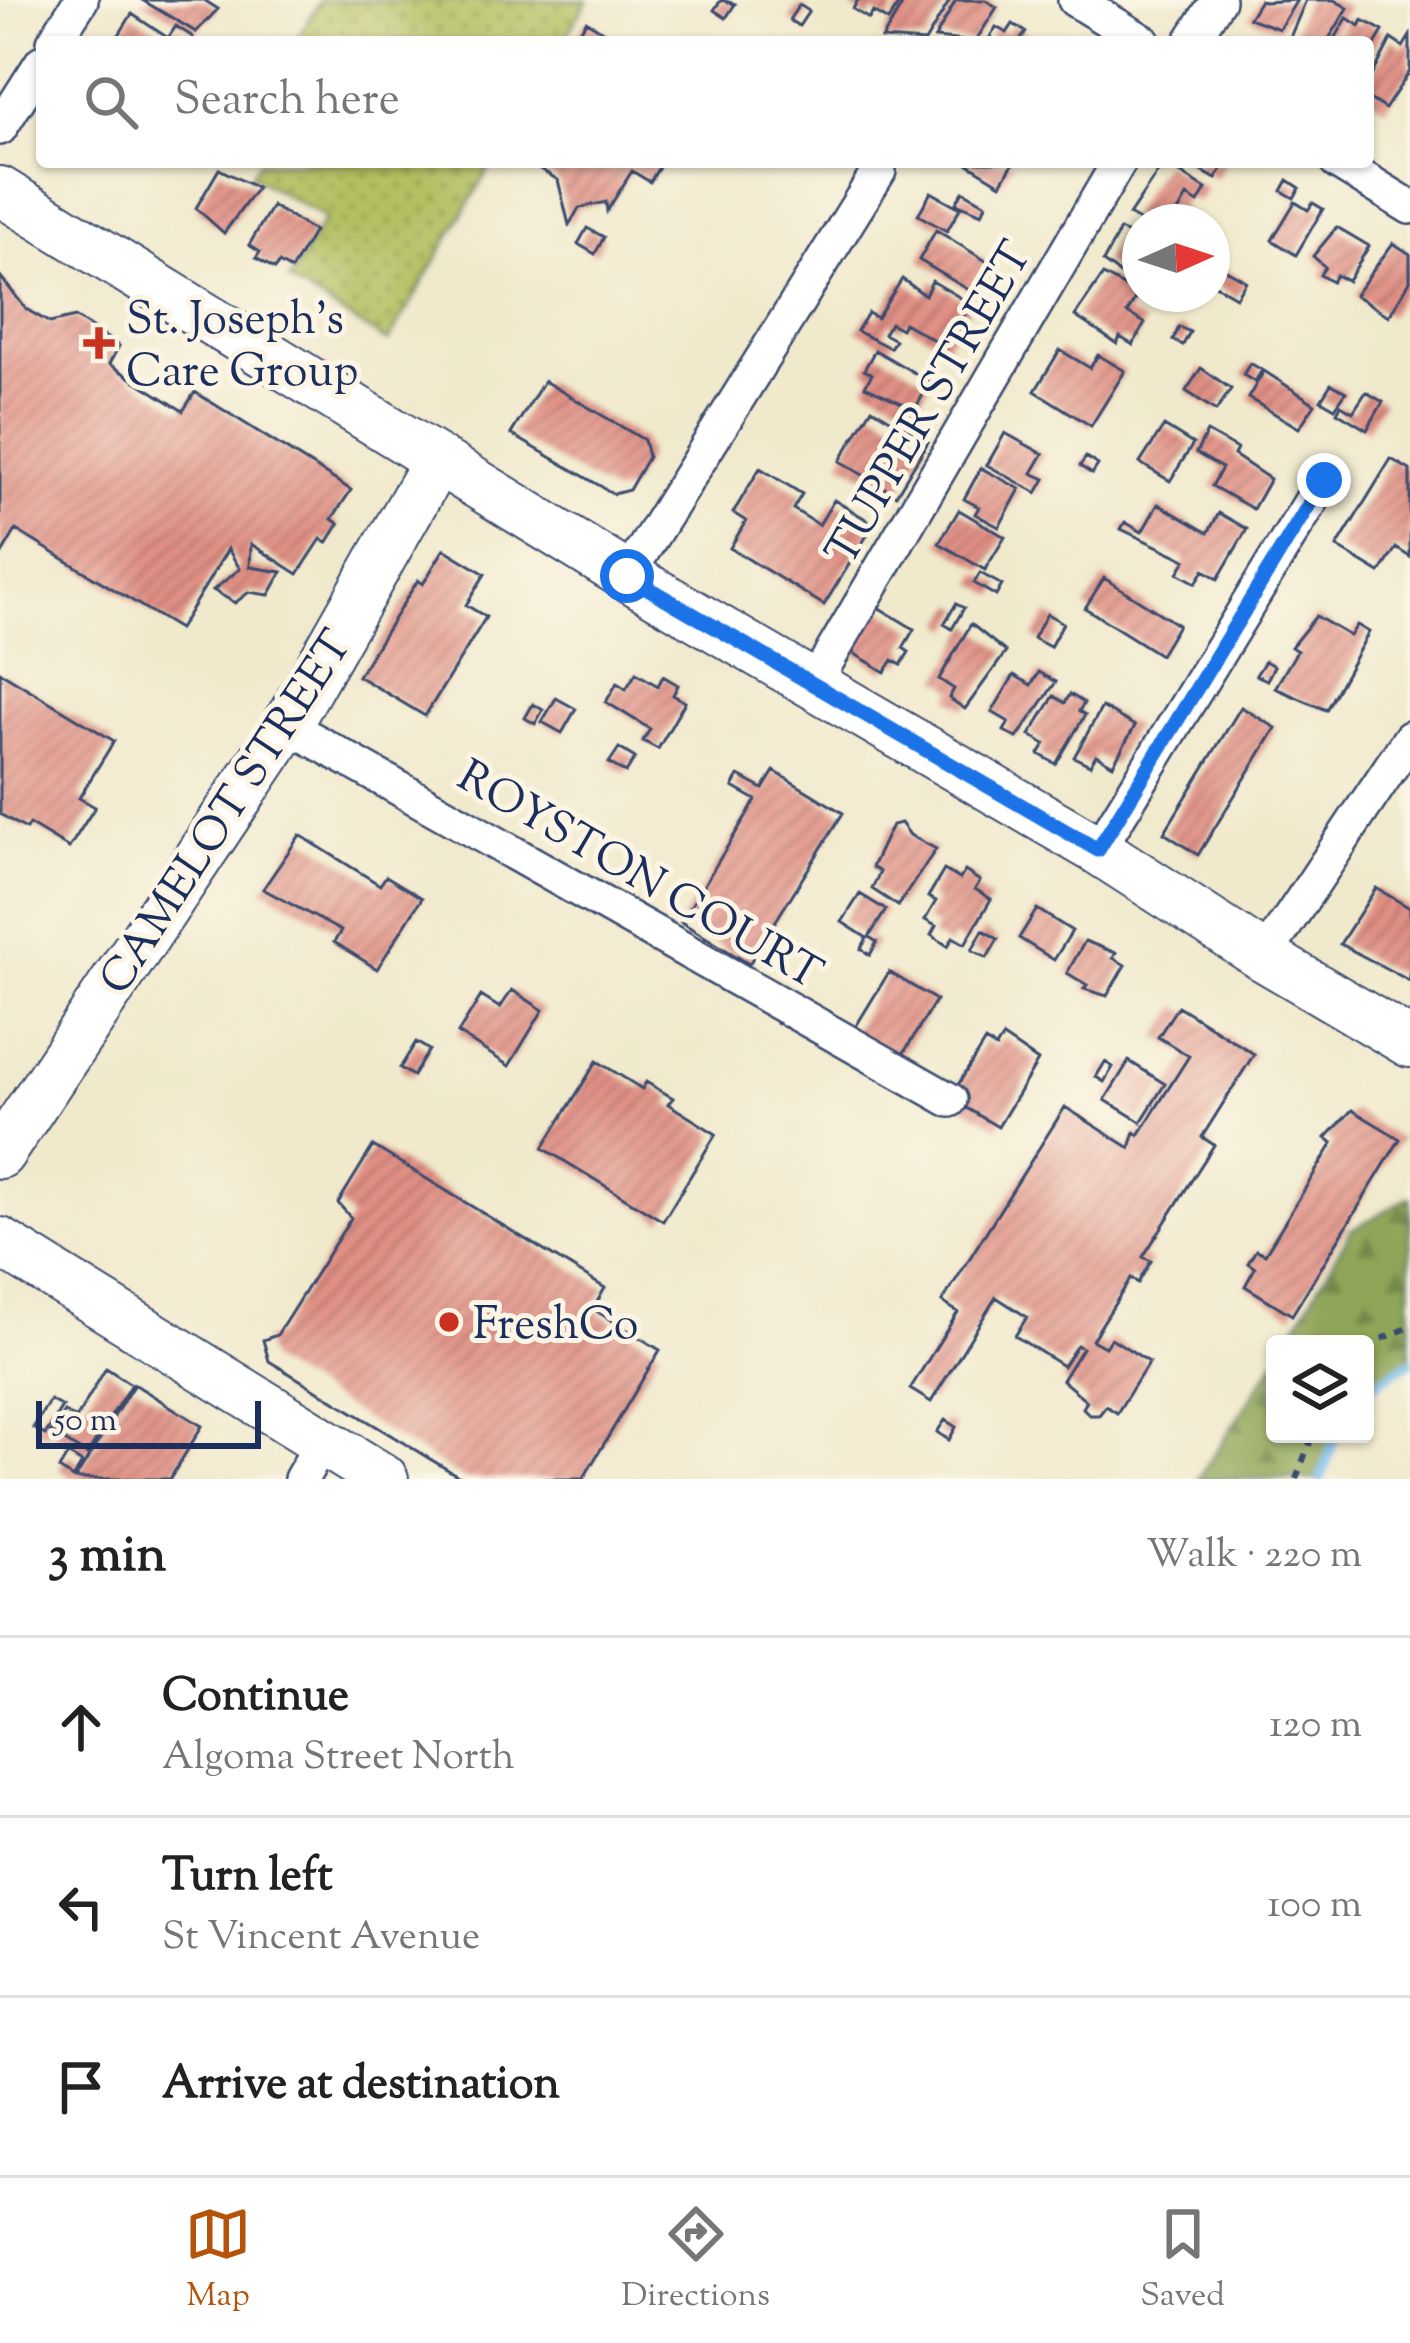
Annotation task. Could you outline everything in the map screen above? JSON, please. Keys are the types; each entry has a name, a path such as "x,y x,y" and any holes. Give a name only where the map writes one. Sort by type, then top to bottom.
{"street":[{"path":"59,36 81,0"},
{"path":"1075,0 1134,36"},
{"path":"1195,36 1218,0"},
{"path":"0,128 36,71"},
{"name":"TUPPER STREET","path":"812,687 1115,168"},
{"path":"1347,168 1410,207"},
{"path":"627,576 879,171"},
{"path":"0,191 627,576 1098,850 1264,957 1410,1042"},
{"name":"CAMELOT STREET","path":"0,1154 287,725 437,460"},
{"path":"1098,850 1324,480"},
{"name":"ROYSTON COURT","path":"287,725 950,1100"},
{"path":"1264,957 1410,738"},
{"path":"0,1242 312,1460 384,1479"}],"path":[{"path":"1374,1342 1410,1328"},
{"path":"1296,1479 1309,1443"}],"green space":[{"path":"320,0 588,0 567,36 299,36"},
{"path":"255,168 490,168 388,342 289,281 325,218 251,175"},
{"path":"1410,1197 1410,1362 1374,1384 1374,1335 1290,1335 1351,1230"},
{"path":"1266,1375 1266,1443 1333,1443 1321,1479 1198,1479"}],"building":[{"path":"142,0 204,0 218,9 196,32"},
{"path":"721,0 735,4 726,18 714,10"},
{"path":"858,0 901,0 888,21 873,12 869,19 853,9"},
{"path":"905,0 950,0 929,36 884,36"},
{"path":"956,0 985,0 997,7 979,36 936,36"},
{"path":"1260,0 1297,0 1279,29 1249,18"},
{"path":"1306,0 1334,0 1348,8 1331,36 1291,36"},
{"path":"799,5 809,11 799,26 789,20"},
{"path":"132,14 165,36 118,36"},
{"path":"1347,18 1383,31 1374,46 1374,36 1337,36"},
{"path":"586,21 603,31 600,36 577,36"},
{"path":"1013,24 1026,32 1023,36 991,36 996,27 1007,33"},
{"path":"176,26 191,36 169,36"},
{"path":"1410,36 1410,71 1385,109 1374,102 1374,72 1391,39 1403,47"},
{"path":"658,168 650,182 632,171 607,211 606,202 579,208 569,225 558,180 540,169"},
{"path":"975,168 1010,168 1001,184"},
{"path":"1161,168 1172,168 1206,189 1198,203 1187,196 1182,204 1136,204"},
{"path":"1197,168 1222,168 1216,179"},
{"path":"219,169 257,188 224,233 196,208"},
{"path":"1288,180 1300,188 1294,198 1282,191"},
{"path":"963,191 986,204 982,214 956,203"},
{"path":"931,192 960,208 947,231 918,215"},
{"path":"1295,202 1308,210 1313,203 1323,209 1296,255 1272,240"},
{"path":"272,206 314,231 291,270 279,263 275,269 256,258 260,252 249,245"},
{"path":"1337,227 1369,246 1348,281 1336,275 1332,282 1320,275 1325,267 1313,256"},
{"path":"587,228 604,237 595,254 578,244"},
{"path":"936,230 994,266 977,295 919,260"},
{"path":"1120,230 1122,231 1122,275 1103,262"},
{"path":"1393,243 1410,254 1410,281 1389,316 1355,295"},
{"path":"1230,272 1246,281 1236,297 1230,294"},
{"path":"1103,275 1122,285 1122,312 1145,323 1133,345 1120,337 1117,344 1075,316"},
{"path":"0,276 26,309 50,323 75,317 119,346 109,364 183,411 195,392 351,490 332,519 339,524 327,543 321,539 298,574 251,544 250,567 282,572 269,595 249,592 235,603 213,590 240,569 228,549 179,629 16,530 0,557"},
{"path":"902,279 925,295 932,281 971,304 946,347 904,323 901,329 890,323 884,334 895,340 890,348 857,331 868,313 877,318"},
{"path":"1179,327 1190,332 1183,345 1173,340"},
{"path":"875,350 930,382 915,409 865,386 872,374 864,370"},
{"path":"1060,350 1090,368 1098,355 1125,371 1091,426 1035,391"},
{"path":"1250,363 1262,370 1255,382 1243,375"},
{"path":"1201,368 1231,389 1216,411 1186,391"},
{"path":"1264,371 1315,404 1299,428 1248,398"},
{"path":"544,381 644,440 648,457 629,490 614,494 511,434"},
{"path":"1331,384 1346,392 1335,408 1321,400"},
{"path":"1366,392 1383,402 1367,430 1337,412 1341,405 1353,412"},
{"path":"872,408 928,442 896,495 840,461"},
{"path":"1164,426 1193,444 1170,481 1140,463"},
{"path":"1207,432 1237,449 1234,455 1270,479 1253,509 1212,486 1222,468 1196,453"},
{"path":"1005,433 1043,454 1032,473 1045,479 1037,493 987,465"},
{"path":"1086,457 1098,465 1092,474 1080,466"},
{"path":"1391,459 1410,470 1410,557 1396,548 1380,573 1337,547"},
{"path":"760,468 802,494 793,509 819,525 834,500 874,524 824,605 730,548 746,521 733,513"},
{"path":"981,468 1020,489 999,527 975,514 979,507 964,499"},
{"path":"1158,504 1208,533 1219,513 1247,529 1218,579 1204,570 1196,583 1178,573 1186,560 1121,529 1125,522 1142,532"},
{"path":"959,510 1005,537 985,570 939,543"},
{"path":"444,549 485,574 466,605 486,617 425,716 358,676 418,580 423,584"},
{"path":"980,573 1002,585 996,596 974,583"},
{"path":"1104,578 1178,625 1160,655 1085,608"},
{"path":"956,604 964,608 952,629 944,624"},
{"path":"876,606 914,629 903,648 909,652 901,665 893,660 885,672 855,654 853,645"},
{"path":"1047,614 1063,623 1050,647 1033,638"},
{"path":"1316,616 1350,636 1357,625 1369,632 1326,710 1275,688 1297,651 1291,647"},
{"path":"971,624 1006,652 965,709 949,698 954,689 939,679"},
{"path":"1265,661 1274,666 1267,680 1256,675"},
{"path":"0,672 114,741 79,798 95,807 69,848 29,824 26,829 0,814"},
{"path":"1039,672 1056,682 1017,738 1004,731 1009,722 992,712 1014,675 1031,685"},
{"path":"636,673 658,686 663,676 678,685 673,695 685,702 658,749 643,741 650,729 606,702 617,683 626,689"},
{"path":"1070,694 1084,703 1079,711 1085,715 1056,764 1039,754 1045,744 1030,735 1054,696 1065,703"},
{"path":"556,698 576,709 562,733 542,722"},
{"path":"533,704 543,710 535,724 525,718"},
{"path":"1102,707 1135,726 1113,765 1096,755 1090,765 1074,757"},
{"path":"1241,707 1276,728 1198,855 1164,833"},
{"path":"619,748 635,758 626,773 609,763"},
{"path":"774,771 843,813 749,964 681,922 756,800 733,787 739,776 763,789"},
{"path":"901,823 910,835 936,849 898,906 872,889 880,872 872,867 892,825"},
{"path":"300,835 380,885 386,876 422,898 377,969 334,942 341,931 263,889"},
{"path":"944,870 960,879 965,871 980,881 975,889 991,899 965,944 953,937 948,946 931,935 936,926 925,920 936,901 928,897"},
{"path":"1376,888 1410,908 1410,981 1340,944"},
{"path":"860,894 886,910 869,937 877,942 870,955 861,949 867,938 842,922"},
{"path":"1037,909 1072,931 1054,960 1019,938"},
{"path":"983,930 998,939 987,958 972,950"},
{"path":"1085,941 1116,953 1113,958 1125,965 1107,996 1084,989 1087,985 1067,973"},
{"path":"889,972 936,1000 897,1064 850,1036"},
{"path":"512,990 543,1010 509,1066 458,1033 481,996 500,1008"},
{"path":"1178,1006 1254,1054 1202,1137 1214,1145 1143,1257 1151,1261 1138,1283 1131,1278 1092,1340 1105,1347 1111,1338 1149,1362 1117,1413 1106,1406 1099,1415 1090,1415 1083,1408 1087,1401 1062,1380 1082,1348 1077,1345 1063,1366 1015,1336 1027,1317 996,1297 931,1402 910,1389 958,1312 942,1302 1065,1107 1130,1148 1135,1132 1139,1135 1189,1056 1158,1037"},
{"path":"1003,1037 1038,1061 998,1127 950,1098 985,1041 996,1048"},
{"path":"416,1042 429,1050 413,1076 400,1068"},
{"path":"597,1061 642,1089 646,1082 673,1098 668,1104 716,1134 663,1221 543,1148"},
{"path":"1129,1061 1165,1084 1141,1122 1105,1100"},
{"path":"1105,1062 1113,1067 1104,1082 1096,1077"},
{"path":"1352,1110 1400,1139 1292,1315 1245,1286 1255,1268 1248,1263 1256,1250 1265,1254 1333,1143 1326,1138"},
{"name":"FreshCo","path":"373,1146 605,1288 593,1309 660,1350 583,1479 463,1479 269,1361 263,1340 277,1335 351,1218 338,1203"},
{"path":"106,1368 131,1384 87,1455 51,1432 64,1412 76,1419"},
{"path":"134,1384 202,1426 170,1479 75,1479"},
{"path":"50,1400 62,1407 45,1435 33,1428"},
{"path":"945,1420 956,1427 949,1440 937,1432"},
{"path":"68,1454 82,1463 73,1478 59,1469"}],"waterway":[{"path":"1374,1384 1410,1362"},
{"path":"1321,1479 1333,1443"}],"place":[{"name":"St. Joseph's Care Group","path":"99,343"},
{"name":"FreshCo","path":"449,1322"}],"route":[{"path":"627,576 1098,850 1324,480"}]}
